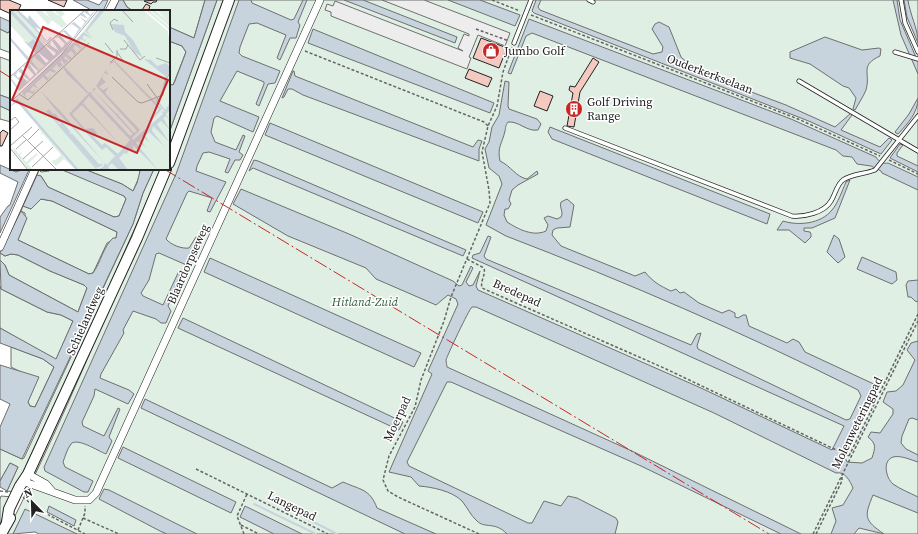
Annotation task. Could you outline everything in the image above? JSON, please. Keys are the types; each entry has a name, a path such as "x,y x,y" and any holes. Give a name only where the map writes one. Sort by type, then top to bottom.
{"main road":[{"path":"170,160 229,0"},
{"name":"Schielandweg","path":"1,534 7,522 14,513 19,496 25,489 27,478 137,238 166,170"}],"street":[{"path":"110,10 115,0"},
{"name":"Blaardorpseweg","path":"84,502 89,500 96,493 320,0"},
{"path":"0,247 35,170"},
{"path":"27,478 42,489 84,502"}],"lane":[{"path":"514,43 531,0"},
{"path":"901,0 905,23 918,52"},
{"path":"896,52 918,59"},
{"path":"798,81 918,151"},
{"path":"565,128 792,216 801,217 821,210 830,203 841,181 848,177 865,174 875,170 918,116"}],"path":[{"name":"Ouderkerkselaan","path":"492,0 798,119 918,174"},
{"path":"467,259 490,203 482,152 488,126 497,106 503,72 514,43 476,29"},
{"path":"298,48 477,119 488,126"},
{"name":"Moerpad","path":"467,259 451,297 444,321 421,380 415,408 390,456 383,480 388,491 398,497 479,534"},
{"name":"Bredepad","path":"467,259 484,268 485,272 481,284 482,288 664,368 850,457"},
{"path":"850,457 918,314"},
{"name":"Molenweteringpad","path":"813,534 918,321"},
{"name":"Langepad","path":"196,469 328,534"},
{"path":"816,534 842,481 842,476"},
{"path":"244,534 237,516 247,494"},
{"path":"19,496 37,509 85,534"},
{"path":"78,530 85,513 84,502"},
{"path":"83,518 119,534"},
{"path":"241,524 259,534"}],"green space":[{"path":"123,0 205,0 194,38 170,27 170,10 132,10 127,7"},
{"path":"217,0 225,0 170,147 170,130"},
{"name":"Hitland-Zuid","path":"233,0 918,0 918,534 68,534 24,513 13,534 6,534 38,469 97,337 165,170 170,170 170,157"},
{"path":"0,29 8,33 10,30 10,53 0,49"},
{"path":"170,41 182,46 186,52 173,85 170,84"},
{"path":"0,57 10,61 10,99 0,95"},
{"path":"0,106 10,111 10,122 0,119"},
{"path":"39,170 41,172 61,170 79,175 124,196 126,199 119,216 114,217 48,187 41,176 37,175"},
{"path":"138,170 140,171 140,175 133,191 122,184 89,171"},
{"path":"154,170 161,170 89,332 14,492 7,491 18,467 10,463 0,481 0,449 22,459 24,458 133,224 143,193"},
{"path":"41,199 52,201 117,232 116,238 107,243 93,273 89,274 18,240 25,222 25,213 21,211 23,206 31,209"},
{"path":"0,253 5,256 11,254 18,255 50,271 84,285 87,288 78,312 9,275 5,265 0,260"},
{"path":"0,286 1,289 47,312 61,315 73,321 56,360 0,328"},
{"path":"11,347 43,359 54,367 35,407 30,406 28,402 23,373 11,367"},
{"path":"1,496 12,497 0,524 0,499"}],"shaded area":[{"path":"73,0 87,0 99,5 103,0 108,0 103,10 91,10"},
{"path":"119,0 123,0 127,7 132,10 114,10"},
{"path":"205,0 217,0 170,130 170,84 173,85 175,81 186,52 182,46 170,41 170,27 194,38"},
{"path":"239,0 251,0 252,3 291,20 294,19 303,0 307,0 298,22 300,25 296,38 290,38 280,60 277,58 286,35 257,23 249,24 239,53 242,56 280,71 275,83 268,84 259,106 256,104 264,82 237,71 220,101 259,117 253,132 217,116 214,118 211,132 215,142 236,150 243,135 245,136 239,152 243,155 240,160 235,160 228,173 225,172 230,159 209,152 203,153 196,171 226,182 210,212 207,211 212,198 189,191 187,193 166,239 177,246 189,248 196,237 198,238 194,250 197,254 191,267 159,253 156,254 149,280 141,293 143,296 163,305 179,271 182,270 168,306 171,311 166,323 161,323 156,319 133,311 123,330 124,333 101,374 100,378 129,390 134,394 128,404 95,389 94,396 82,422 83,426 104,436 118,408 120,409 109,437 112,441 106,454 78,442 71,444 67,451 63,462 65,467 93,481 88,492 84,492 45,471 44,467 176,174"},
{"path":"344,0 363,0 457,37 455,43"},
{"path":"382,0 424,0 510,33 505,46 478,35 469,57 471,58 467,69 331,16 331,12 325,10 327,4 333,6 335,1 463,51 458,48 464,34 469,36 469,34"},
{"path":"448,0 480,0 520,15 515,26"},
{"path":"536,0 541,0 538,7 540,10 653,54 662,52 663,47 652,29 655,24 659,22 669,27 681,57 698,72 786,105 835,127 851,113 852,115 841,130 880,147 889,138 892,140 881,154 811,122 534,13 532,11"},
{"path":"893,0 897,0 900,20 918,62 918,74 901,35"},
{"path":"904,0 908,0 917,32 918,43 907,17"},
{"path":"0,17 10,22 10,30 8,33 0,29"},
{"path":"529,19 791,119 876,157 881,162 888,163 918,177 918,190 882,173 871,166 857,164 852,157 843,156 836,150 532,33 526,36 511,74 508,73"},
{"path":"313,29 494,103 490,113 308,43"},
{"path":"825,37 862,50 881,49 880,56 868,66 866,90 855,110 853,109 856,98 849,88 843,86 810,64 790,58 790,52"},
{"path":"293,71 295,76 473,147 478,140 482,141 479,149 479,161 303,95 292,89 288,89 282,98"},
{"path":"505,81 509,82 509,109 537,119 541,124 538,130 530,129 512,122 508,122 506,126 499,149 500,161 523,178 527,179 537,171 538,174 512,190 509,200 511,204 508,209 505,209 504,215 507,222 521,230 531,233 541,233 546,231 548,225 544,218 548,216 557,219 561,217 561,202 567,199 574,205 570,227 557,228 553,230 552,235 561,246 635,276 645,272 653,281 663,287 671,291 676,289 680,293 684,292 699,303 722,313 729,310 735,313 735,317 738,318 746,315 749,326 787,343 793,339 799,342 805,352 878,386 844,455 847,462 862,463 872,458 874,444 868,437 871,432 880,433 893,414 893,409 883,402 887,392 896,391 903,385 915,360 907,350 911,343 918,341 918,420 912,418 909,419 902,436 901,443 906,449 918,455 918,462 903,457 893,457 887,462 886,470 888,478 893,484 918,497 918,513 873,495 868,508 868,518 873,525 884,534 859,528 854,534 831,534 836,521 832,508 843,505 853,488 845,475 836,473 714,413 476,307 472,307 458,333 446,360 447,367 634,452 801,534 781,534 641,466 451,382 447,382 407,462 409,466 528,523 532,523 544,501 561,506 568,496 577,498 616,518 618,522 615,534 507,534 503,530 494,526 483,525 477,521 462,501 453,495 436,489 419,486 411,477 389,472 432,374 428,371 458,304 456,299 448,295 436,305 376,279 366,268 288,236 233,204 241,189 349,234 453,281 459,286 462,285 471,266 473,268 466,282 469,286 473,285 480,271 476,286 478,290 701,388 832,450 844,426 472,258 473,255 480,253 488,236 491,237 484,256 486,259 691,345 697,334 701,333 697,346 698,349 846,420 850,419 861,396 858,390 772,348 596,271 506,236 486,225 502,184 499,176 489,168 485,149 489,142 492,127 499,115"},
{"path":"0,95 10,99 10,111 0,106"},
{"path":"918,98 918,103 912,118 898,134 896,133 895,132 909,114"},
{"path":"270,123 483,212 478,223 265,135"},
{"path":"550,127 770,214 767,224 552,139 548,132"},
{"path":"900,144 903,145 897,153 897,156 918,166 918,172 890,158"},
{"path":"254,160 466,250 463,256 253,168 249,171"},
{"path":"0,165 16,172 29,170 0,233 0,217 10,205 18,182 0,173"},
{"path":"62,170 87,170 122,184 133,191 140,171 138,170 154,170 143,193 133,224 22,459 0,449 0,427 10,404 0,399 0,365 39,377 28,402 30,406 35,407 54,367 43,359 0,343 0,328 56,359 73,321 61,315 47,312 1,289 0,260 5,265 9,275 78,312 87,288 84,285 50,271 18,255 11,254 5,256 0,253 21,211 27,218 18,240 89,274 93,273 104,250 113,238 116,238 117,232 52,201 41,199 31,209 23,206 37,175 41,176 48,187 114,217 119,216 126,199 124,196"},
{"path":"850,180 835,218 812,228 804,228 804,231 810,232 811,234 811,237 805,243 789,230 777,230 783,221 789,223 809,223 827,215 836,204 846,182"},
{"path":"834,235 839,239 845,257 838,263 827,252"},
{"path":"862,257 896,272 897,280 892,284 857,269"},
{"path":"210,258 421,353 414,367 204,272"},
{"path":"918,280 918,302 911,297 908,297 906,285 908,281"},
{"path":"183,318 403,422 399,430 178,328"},
{"path":"145,399 332,488 343,482 360,489 371,497 377,508 436,534 405,534 141,408"},
{"path":"123,447 236,502 231,513 118,458"},
{"path":"10,463 18,467 7,491 0,487 0,481"},
{"path":"104,489 109,490 197,534 167,534 160,531 99,499"},
{"path":"49,506 76,520 74,526 47,512"},
{"path":"245,506 302,534 274,534 240,517"},
{"path":"25,509 77,534 39,534 35,532 13,534"}],"building":[{"path":"0,0 9,0 21,5 18,10 10,10 10,14 0,9"},
{"path":"48,0 67,0 64,7"},
{"path":"157,0 151,4 144,1"},
{"path":"146,4 150,6 149,9 150,10 142,10"},
{"path":"481,38 507,48 499,68 473,58"},
{"name":"Golf Driving Range","path":"593,58 599,62 580,92 574,127 567,126 573,93 569,90 570,86 575,87"},
{"path":"469,69 492,78 488,87 465,78"},
{"path":"540,91 553,96 547,111 534,106"},
{"path":"3,130 8,133 2,146 0,146 0,133"}],"waterway":[{"path":"254,504 316,534"},
{"path":"298,514 337,534"}],"power":[{"path":"0,71 10,77"},
{"path":"166,170 769,534"}],"place":[{"name":"Jumbo Golf","path":"491,51"},
{"name":"Golf Driving Range","path":"574,109"}]}
